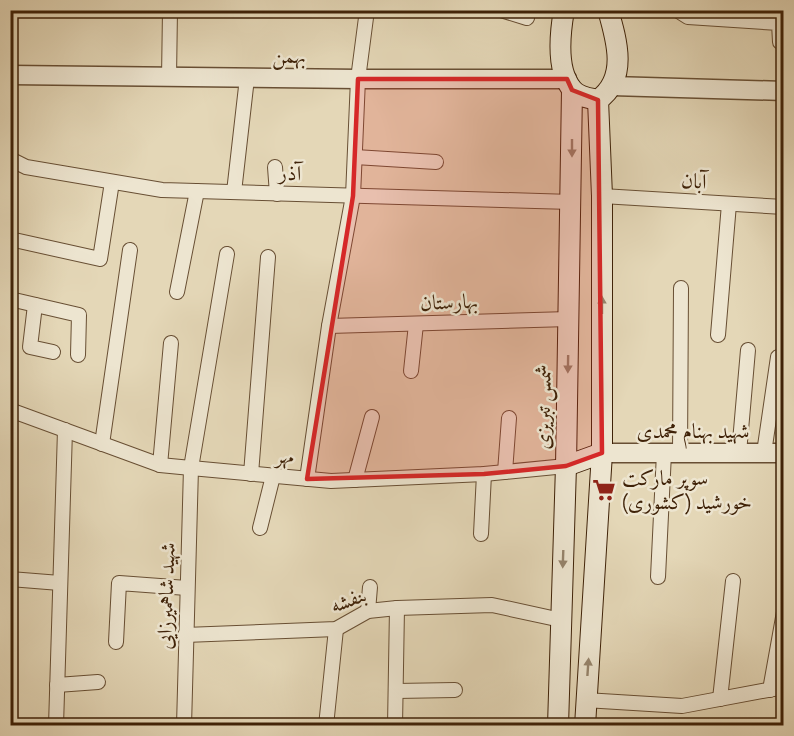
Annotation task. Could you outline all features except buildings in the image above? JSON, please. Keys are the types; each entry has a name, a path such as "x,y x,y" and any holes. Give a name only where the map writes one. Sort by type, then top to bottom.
{"main road":[{"name":"شمس تبریزی","path":"558,726 572,202 570,84 562,62 560,42 564,10"},
{"path":"570,84 584,98 598,100 612,86 617,75 618,61 608,10"},
{"path":"585,726 602,453 602,196 598,100"},
{"path":"566,466 602,453"}],"street":[{"path":"169,78 170,10"},
{"path":"307,479 329,326 353,196 358,79 367,10"},
{"path":"501,10 527,18"},
{"path":"677,10 688,17 708,15 780,17 780,42"},
{"name":"بهمن","path":"10,75 570,84"},
{"path":"234,192 247,78"},
{"path":"612,86 783,91"},
{"path":"355,157 436,162"},
{"name":"آذر","path":"10,159 26,167 162,190 572,202"},
{"path":"275,167 277,194"},
{"path":"10,239 100,259 112,182"},
{"path":"177,292 197,191"},
{"name":"آبان","path":"602,196 783,207"},
{"path":"718,335 729,204"},
{"path":"102,444 129,250"},
{"name":"شهید شاهمیرزایی","path":"184,726 191,468 227,254"},
{"path":"251,474 268,258"},
{"path":"658,577 672,453 681,288"},
{"path":"10,299 79,315 78,355"},
{"path":"35,305 30,347 53,352"},
{"name":"بهارستان","path":"329,326 569,320"},
{"path":"411,370 416,324"},
{"path":"160,465 171,343"},
{"path":"739,453 748,350"},
{"path":"764,453 778,357"},
{"name":"مهر","path":"10,410 160,465 331,481 484,474 566,466"},
{"path":"355,480 372,417"},
{"path":"505,472 509,418"},
{"path":"56,726 65,430"},
{"name":"شهید بهنام محمدی","path":"602,453 783,453"},
{"path":"481,534 484,474"},
{"path":"260,528 273,476"},
{"path":"10,579 60,583"},
{"path":"720,699 733,581"},
{"path":"116,642 119,583 187,588"},
{"path":"368,611 370,587"},
{"name":"بنفشه","path":"185,636 336,629 368,611 398,608 492,605 561,620"},
{"path":"395,726 398,608"},
{"path":"585,700 682,706 777,688 783,612"},
{"path":"326,726 336,629"},
{"path":"57,685 98,682"},
{"path":"396,691 454,690"}],"highlighted area":[{"path":"358,79 567,79 572,90 598,100 602,453 566,466 484,474 307,479 353,196"}],"place":[{"name":"سوپر مارکت خورشید (کشوری)","path":"604,490"}]}
